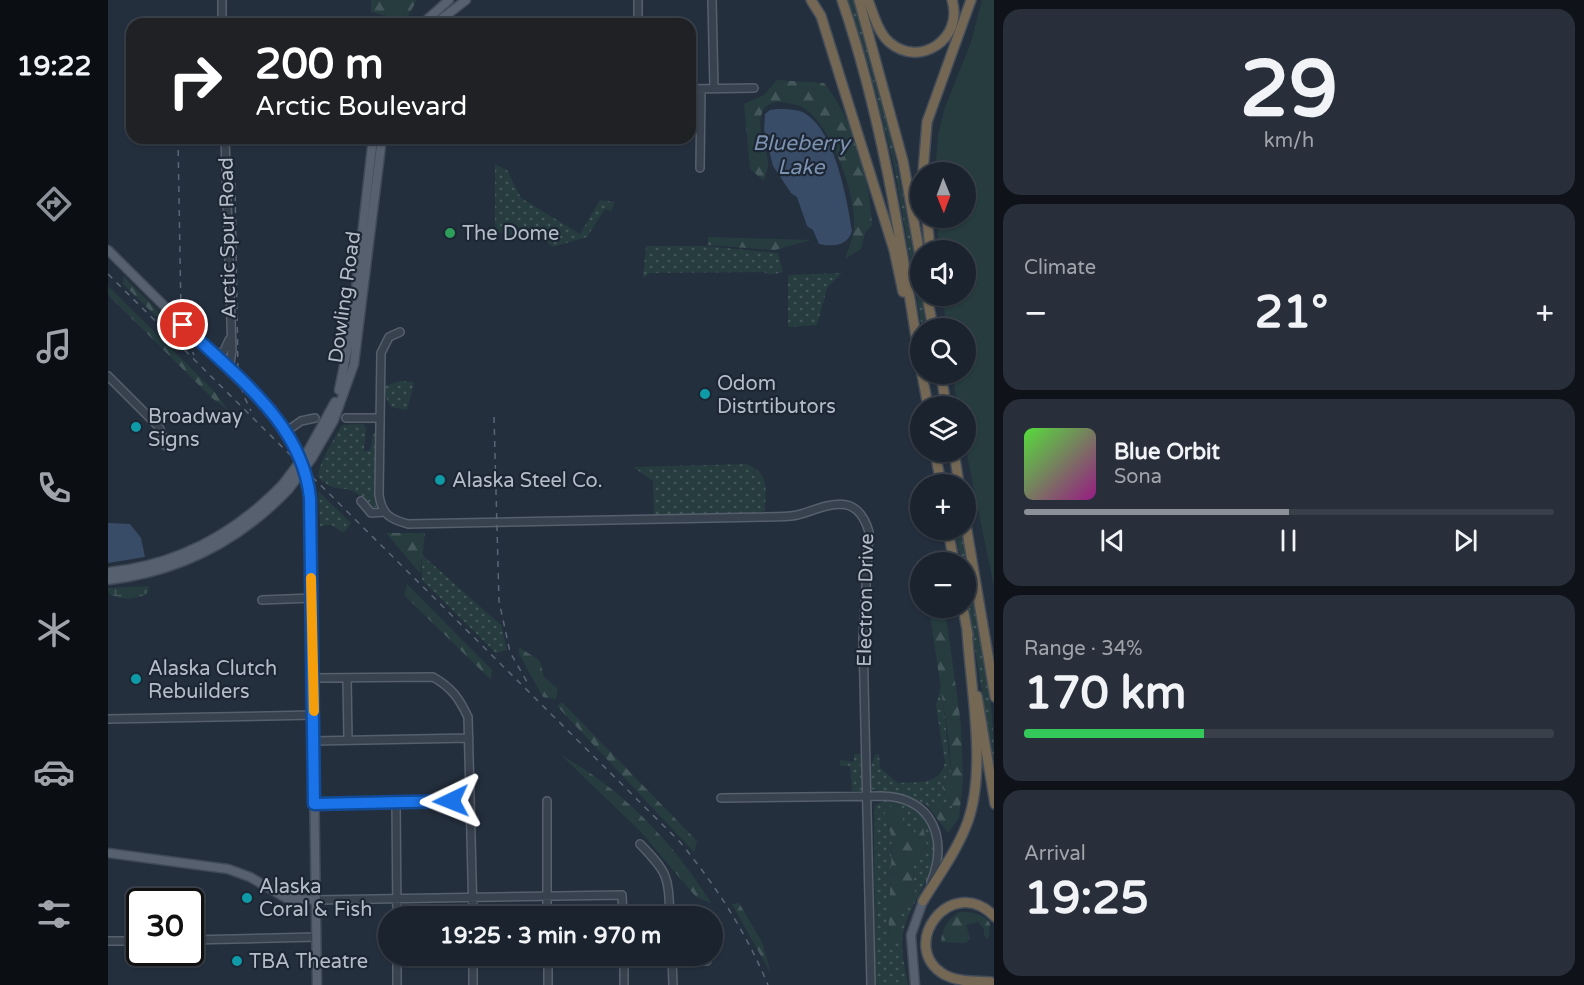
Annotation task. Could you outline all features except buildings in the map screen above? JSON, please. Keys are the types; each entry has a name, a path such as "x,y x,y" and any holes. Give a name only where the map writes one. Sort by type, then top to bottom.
{"highway":[{"path":"812,0 820,16 894,250 910,318"},
{"path":"842,0 875,110 898,224 913,318"},
{"path":"859,0 903,161 917,240"},
{"path":"868,0 885,37 897,47 916,52 940,44 951,30 954,18 951,0"},
{"path":"924,162 927,122 969,3"},
{"path":"968,540 994,697"},
{"path":"965,618 994,804"},
{"path":"982,623 994,677"},
{"path":"923,901 963,835 974,799 976,764 967,628"},
{"path":"993,982 963,980 945,975 930,958 926,937 936,916 954,904 974,904 985,909 994,917"}],"main road":[{"path":"429,18 445,4 466,0"},
{"path":"438,18 445,4"},
{"name":"Dowling Road","path":"310,455 334,403 345,366 372,144"},
{"name":"Dowling Road","path":"108,580 159,570 206,552 249,526 286,487 331,426 354,364 381,144"},
{"path":"108,250 230,370 287,431 308,477 312,598 317,985"},
{"name":"Dowling Road","path":"108,572 147,566 204,545 237,527 286,487"},
{"path":"108,853 228,869 249,877 286,898 316,900"},
{"path":"915,985 911,935 923,901"},
{"path":"966,985 993,982"}],"street":[{"path":"222,0 222,18"},
{"path":"638,0 638,18"},
{"path":"712,0 714,88"},
{"path":"696,89 754,88"},
{"path":"700,168 701,89"},
{"name":"Arctic Spur Road","path":"225,144 230,370"},
{"path":"387,515 379,495 381,353 389,337 400,332"},
{"name":"Arctic Spur Road","path":"214,356 224,351 230,338"},
{"path":"108,376 159,427 166,446"},
{"path":"287,431 302,421 315,418"},
{"path":"346,418 379,418"},
{"name":"Electron Drive","path":"361,501 371,513 387,515 408,524 764,517 799,515 828,504 840,503 852,508 865,519 869,532 863,639 871,985"},
{"path":"262,600 312,598"},
{"path":"313,678 433,677 448,685 459,696 468,717 472,906"},
{"path":"347,678 348,741"},
{"path":"108,719 314,715"},
{"path":"314,741 469,738"},
{"path":"721,798 889,796 907,801 920,809 931,821 937,834 939,858 923,901"},
{"path":"314,804 470,801"},
{"path":"547,801 547,906"},
{"path":"396,803 397,906"},
{"path":"640,844 663,868 670,890 670,906"},
{"path":"316,900 622,895 623,906"},
{"path":"204,939 316,937"},
{"path":"108,941 126,940"},
{"path":"397,966 397,985"},
{"path":"473,966 473,985"},
{"path":"548,966 548,985"},
{"path":"624,966 624,985"},
{"path":"672,966 673,985"}],"green space":[{"path":"371,0 417,0 407,18 394,18 371,12"},
{"path":"847,0 854,0 877,81 911,240 910,258 894,165 870,69"},
{"path":"982,0 994,0 994,587 976,499 976,474 971,474 968,462 976,462 976,396 956,396 954,384 976,384 976,318 945,318 944,306 976,306 976,240 938,240 938,228 976,228 976,162 936,162 938,135 945,107 971,42"},
{"path":"777,80 824,83 835,98 852,132 864,169 872,225 865,233 861,249 845,259 854,228 851,198 841,163 815,118 803,108 788,103 775,102 766,106 760,122 768,163 764,181 750,169 744,104 764,95"},
{"path":"495,164 507,170 521,198 580,234 600,200 615,202 611,211 605,209 587,237 553,247 536,234 522,232 519,239 495,231"},
{"path":"708,237 811,240 775,250 708,245"},
{"path":"646,246 706,246 778,253 783,272 770,275 764,272 650,273 643,278"},
{"path":"842,273 827,288 817,325 788,327 788,275"},
{"path":"123,276 169,322 168,328 123,284"},
{"path":"108,286 213,390 229,411 212,398 108,295"},
{"path":"918,306 923,306 925,318 920,318"},
{"path":"400,381 414,382 407,410 391,407 384,393 385,386"},
{"path":"363,424 366,428 364,451 370,451 373,433 377,433 379,507 370,505 350,490 333,487 318,477 324,457 342,425"},
{"path":"747,464 760,473 765,483 765,511 758,515 654,516 653,481 633,467"},
{"path":"318,491 351,523 344,533 331,525 320,526"},
{"path":"386,533 425,533 420,573"},
{"path":"957,540 963,540 965,552 959,552"},
{"path":"422,555 501,625 507,650 496,653 422,580"},
{"path":"407,584 492,670 491,680 404,595"},
{"path":"149,586 148,593 133,598 118,597 108,593 108,588"},
{"path":"976,609 991,705 994,764 970,618 976,618"},
{"path":"930,618 946,618 961,725 963,780 959,818 948,833 926,802 947,809 953,808 942,787 951,773 950,750"},
{"path":"519,647 540,661 544,677 558,689 556,699 543,697 519,654"},
{"path":"941,686 951,773 942,787 953,808 947,809 871,789 871,766 875,755 879,754 880,768 898,783 927,781 939,775 945,762 936,706"},
{"path":"562,702 697,841 694,852 557,706"},
{"path":"854,754 861,754 862,792 852,791 850,766 840,766 840,760 854,762"},
{"path":"561,755 605,784 645,819 681,859 711,903 696,897 641,832"},
{"path":"887,800 909,807 920,815 931,828 936,842 935,856 930,871 904,929 903,957 908,985 877,985 875,982 875,805","holes":["899,805 907,836 916,834 927,846 913,868 915,891 902,909 888,941 892,839 884,808"]},
{"path":"900,805 907,836 915,834 917,821 922,822 927,846 913,868 915,890 902,909 899,940 888,941 892,839 884,808"},
{"path":"739,903 762,942 771,974 732,904"},
{"path":"959,912 984,917 990,923 989,937 987,939 984,935 984,929 978,922 966,925 970,938 966,943 941,942 946,925"}],"water":[{"name":"Blueberry Lake","path":"778,109 806,114 825,135 832,150 843,185 852,231 847,240 839,244 819,244 813,230 807,226 797,197 791,193 773,166 764,130 765,114 770,110"},
{"path":"108,523 130,524 141,538 145,557 108,563"}],"railway":[{"path":"178,144 181,313 185,336 194,355"},
{"path":"235,183 238,372 243,394 251,411"},
{"path":"108,274 680,842 706,875 729,910 750,946 768,985"},
{"path":"494,417 499,601 510,652 527,682"}],"slow traffic":[{"path":"311,578 314,711"}],"place":[{"name":"The Dome","path":"450,233"},
{"name":"Odom Distrtibutors","path":"705,394"},
{"name":"Broadway Signs","path":"136,427"},
{"name":"Alaska Steel Co.","path":"440,480"},
{"name":"Alaska Clutch Rebuilders","path":"136,679"},
{"name":"Alaska Coral & Fish","path":"247,898"},
{"name":"TBA Theatre","path":"237,961"}],"route":[{"path":"183,325 282,423 292,438 307,474 310,498 314,804 451,801"}]}
